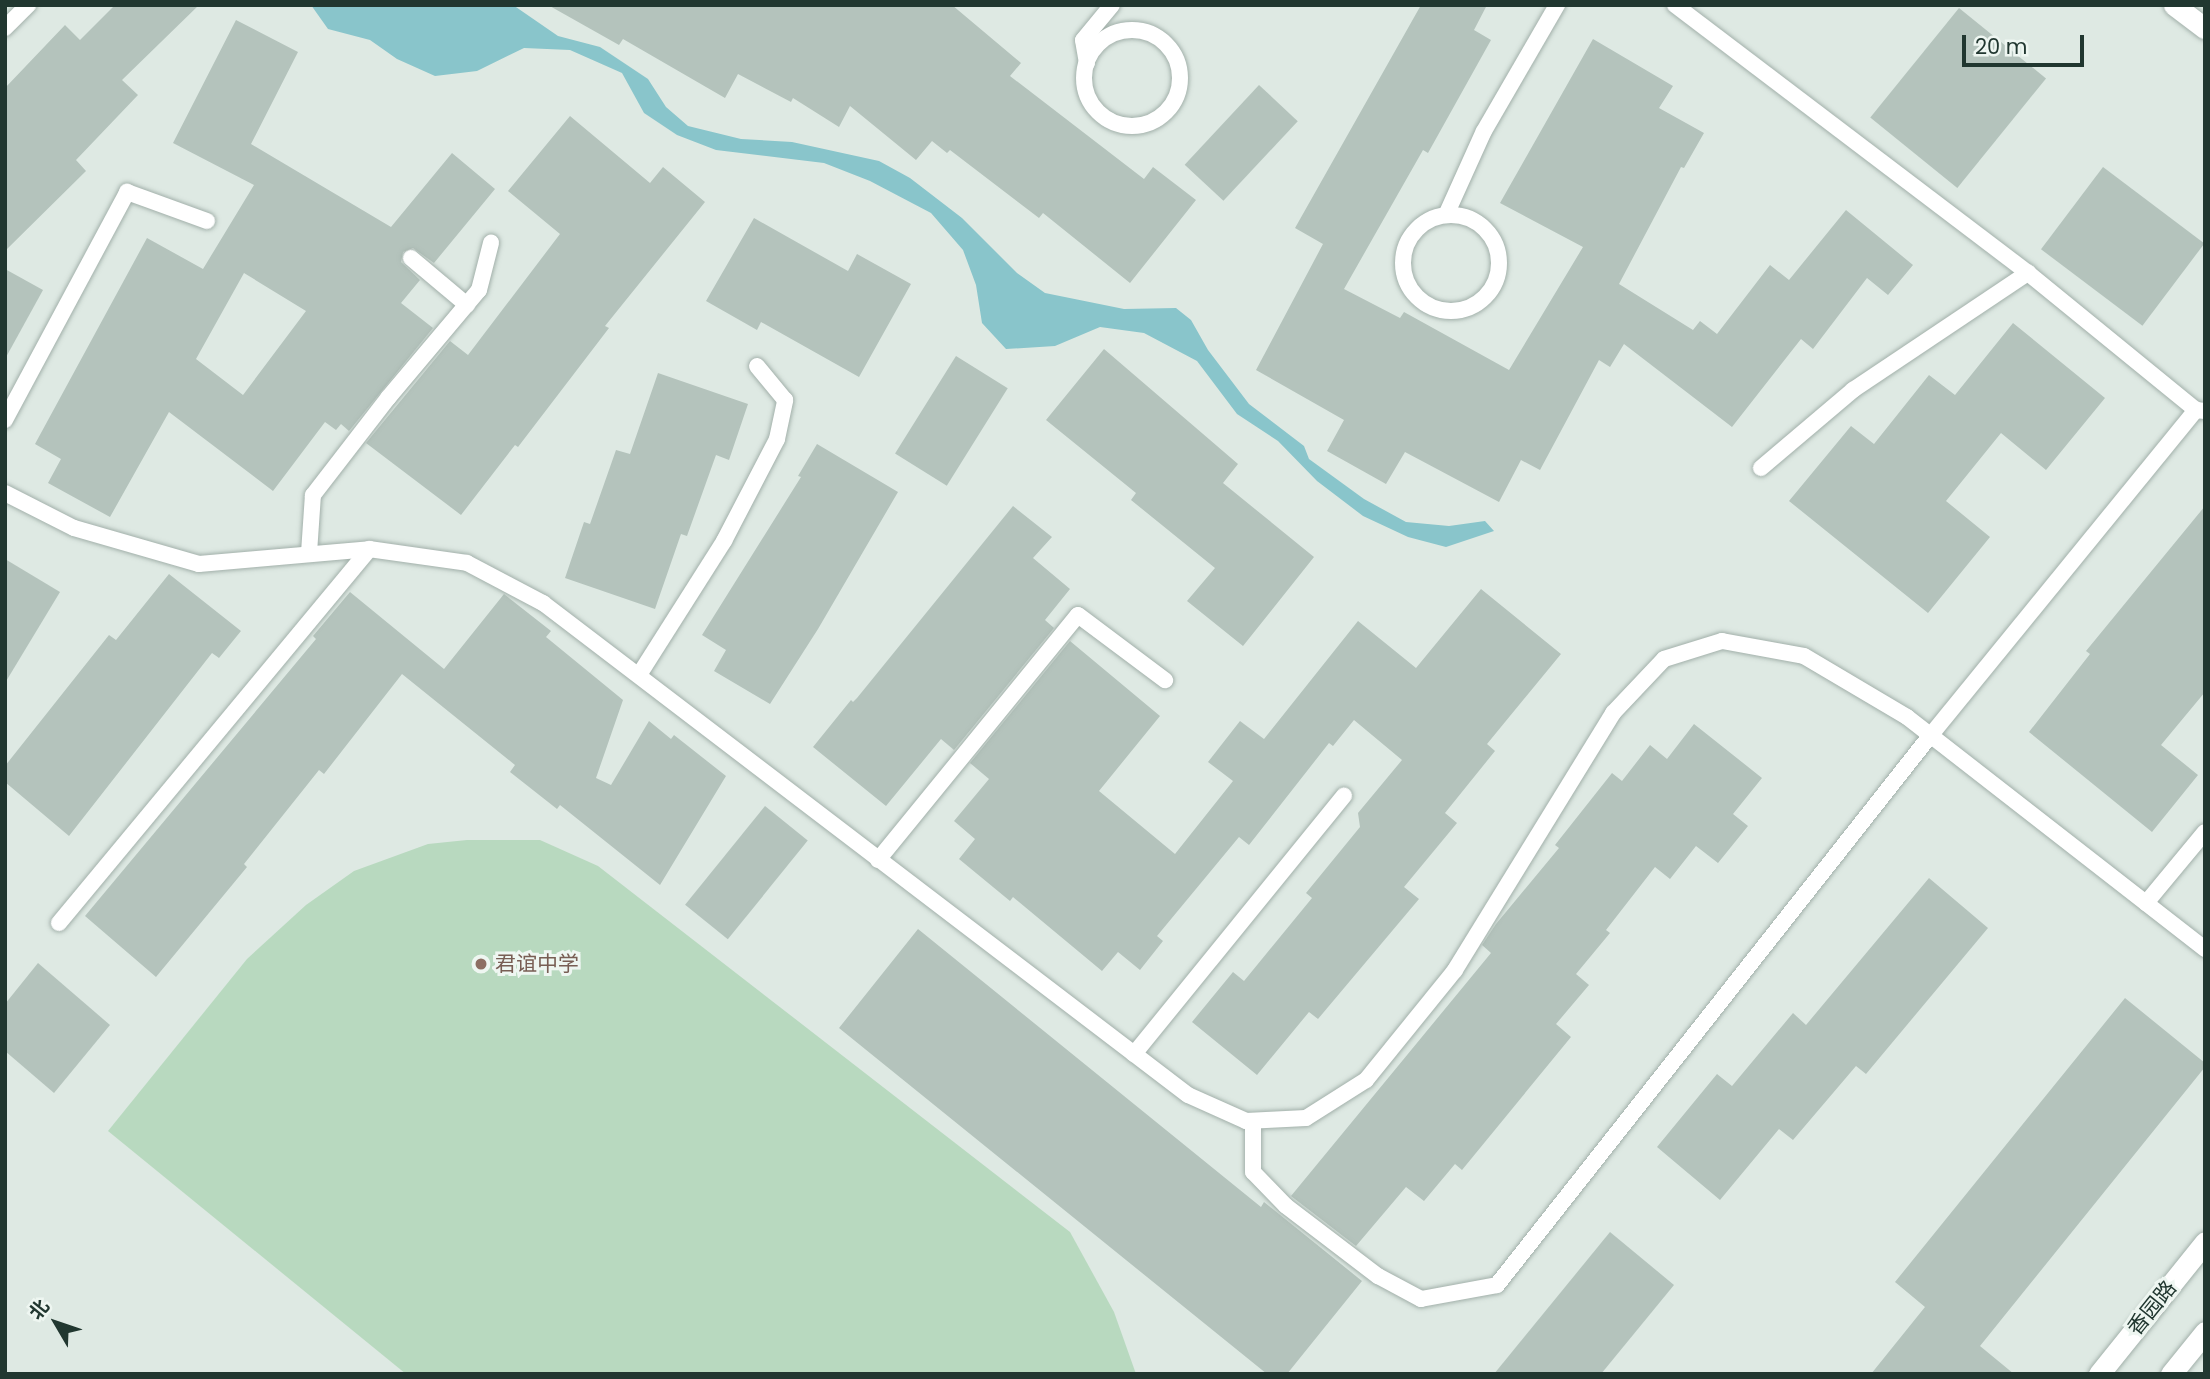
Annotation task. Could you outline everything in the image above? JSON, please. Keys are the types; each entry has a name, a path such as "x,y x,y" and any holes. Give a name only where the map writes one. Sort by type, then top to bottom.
{"street":[{"path":"2174,5 2205,28"},
{"name":"香园路","path":"2099,1374 2205,1242"},
{"path":"2171,1374 2205,1332"}],"lane":[{"path":"5,28 28,5"},
{"path":"1087,63 1099,43 1112,34 1127,30 1143,31 1169,47 1180,76 1178,92 1171,106 1152,121 1129,125 1114,122 1100,114 1090,102 1085,87 1087,63 1083,40 1112,5"},
{"path":"1446,215 1484,131 1557,5"},
{"path":"1253,1121 1253,1172 1286,1206 1378,1276 1421,1299 1497,1286 1930,736 2200,411 2028,273 1675,5"},
{"path":"5,420 127,192 207,221"},
{"path":"1446,215 1462,216 1489,232 1499,261 1497,277 1479,302 1464,309 1448,311 1433,307 1410,286 1404,272 1404,256 1418,228 1431,219 1446,215"},
{"path":"309,553 313,495 388,398 480,289 491,243"},
{"path":"411,258 467,305"},
{"path":"1761,468 1853,390 2028,273"},
{"path":"639,675 724,541 777,439 786,400 757,366"},
{"path":"5,493 74,528 198,564 369,549 467,563 543,603 1188,1096 1253,1121 1306,1118 1366,1080 1455,970 1613,713 1664,659 1722,641 1804,656 1907,717 2205,949"},
{"path":"59,923 369,549"},
{"path":"878,860 1077,615 1165,680"},
{"path":"1134,1054 1344,796"},
{"path":"2146,903 2205,832"}],"green space":[{"name":"君谊中学","path":"467,840 540,840 598,866 1070,1232 1114,1312 1136,1374 406,1374 108,1131 247,959 306,905 354,871 428,844"}],"water":[{"path":"311,5 513,5 558,36 600,47 648,79 666,107 688,126 741,139 792,142 879,161 910,178 962,218 1017,273 1045,293 1124,309 1176,308 1191,320 1208,350 1249,404 1304,446 1309,459 1364,499 1406,522 1449,526 1485,521 1494,531 1446,547 1408,537 1363,516 1317,481 1278,441 1237,414 1197,361 1144,333 1100,327 1055,346 1006,349 982,323 976,285 963,250 931,213 870,181 824,163 716,150 677,135 644,113 622,73 570,50 524,48 477,71 435,76 397,59 370,40 328,29"}],"building":[{"path":"115,5 199,5 122,80 138,95 76,160 86,171 5,251 5,88 65,25 80,40"},
{"path":"548,5 952,5 1021,63 1010,76 1144,179 1153,167 1196,200 1130,283 1043,213 1039,218 950,150 947,153 932,141 916,160 850,106 839,127 793,98 791,102 738,74 725,98 623,39 619,45"},
{"path":"1421,5 1487,5 1474,30 1491,40 1428,153 1423,150 1344,289 1400,318 1404,312 1509,370 1583,247 1500,203 1593,39 1673,86 1659,108 1704,133 1684,168 1681,167 1619,284 1693,330 1700,321 1717,334 1770,265 1789,280 1846,210 1913,265 1888,295 1867,278 1813,349 1801,339 1732,427 1624,344 1610,367 1599,360 1540,470 1521,460 1499,502 1405,452 1386,484 1327,451 1344,420 1256,370 1323,244 1295,228"},
{"path":"1959,8 2046,78 1957,188 1870,118"},
{"path":"236,20 298,52 251,144 391,227 452,153 495,189 434,263 413,248 403,252 401,262 420,280 401,303 433,328 349,431 341,424 336,430 325,422 273,491 169,412 110,517 48,483 61,459 35,444 147,238 203,269 254,185 173,143","holes":["244,273 306,311 243,395 196,359"]},
{"path":"1259,85 1298,121 1223,201 1185,165"},
{"path":"570,116 650,183 663,167 705,202 605,326 609,328 518,447 515,445 461,515 366,443 450,341 468,355 560,234 508,191"},
{"path":"2103,167 2204,243 2142,326 2041,249"},
{"path":"754,218 848,271 857,254 911,284 859,377 761,322 757,330 706,301"},
{"path":"5,269 43,290 5,359"},
{"path":"2013,323 2105,398 2046,470 2001,433 1946,501 1990,537 1928,613 1789,501 1851,426 1874,444 1929,375 1955,395"},
{"path":"1104,349 1238,464 1223,483 1314,557 1243,646 1187,601 1215,568 1131,500 1136,493 1046,420"},
{"path":"956,356 1008,388 947,486 895,454"},
{"path":"658,373 748,404 729,460 716,455 687,536 681,534 655,609 565,578 584,522 590,524 616,450 630,454"},
{"path":"817,444 898,492 818,629 770,704 714,671 726,650 702,635 801,477 798,476"},
{"path":"1013,506 1052,537 1033,558 1070,589 1045,620 1054,628 954,750 941,739 886,806 813,747 851,700 853,702 857,698"},
{"path":"2205,506 2205,692 2161,745 2198,775 2152,832 2029,732 2090,654 2086,651"},
{"path":"5,559 60,592 5,683"},
{"path":"169,574 241,631 219,658 212,653 69,836 5,782 5,766 109,635 116,640"},
{"path":"1481,589 1561,654 1487,744 1495,751 1445,813 1457,823 1404,887 1419,899 1318,1019 1309,1012 1257,1075 1192,1022 1233,972 1244,981 1312,898 1306,893 1360,827 1358,813 1402,760 1354,720 1333,746 1329,743 1249,845 1239,837 1157,936 1163,941 1140,970 1118,952 1102,971 1013,897 1010,901 959,859 975,839 954,821 989,779 970,763 1070,641 1160,716 1099,791 1175,854 1233,781 1208,762 1240,721 1264,739 1358,621 1416,668"},
{"path":"350,592 444,669 504,594 551,631 546,637 623,700 596,778 611,785 649,721 671,739 674,735 726,776 660,885 560,805 557,809 510,772 515,765 402,674 324,774 319,770 244,864 247,867 156,977 85,916 316,639 313,636"},
{"path":"1694,724 1762,778 1733,814 1748,826 1718,863 1696,846 1670,879 1655,867 1606,930 1610,933 1576,974 1589,985 1556,1024 1571,1037 1462,1170 1455,1164 1424,1201 1406,1187 1356,1246 1291,1196 1491,953 1482,945 1496,924 1559,848 1555,845 1612,773 1622,781 1650,745 1667,759"},
{"path":"765,806 808,841 728,939 685,905"},
{"path":"1929,878 1988,928 1866,1074 1856,1066 1793,1140 1779,1129 1720,1200 1657,1147 1717,1074 1732,1086 1793,1013 1806,1025"},
{"path":"918,929 1261,1207 1264,1202 1362,1281 1287,1374 1267,1374 839,1028"},
{"path":"38,963 110,1025 54,1093 5,1051 5,1004"},
{"path":"2125,998 2205,1063 2205,1067 1980,1346 2014,1374 1871,1374 1925,1307 1895,1282"},
{"path":"1610,1232 1674,1285 1601,1374 1494,1374"}],"place":[{"name":"君谊中学","path":"481,964"}]}
